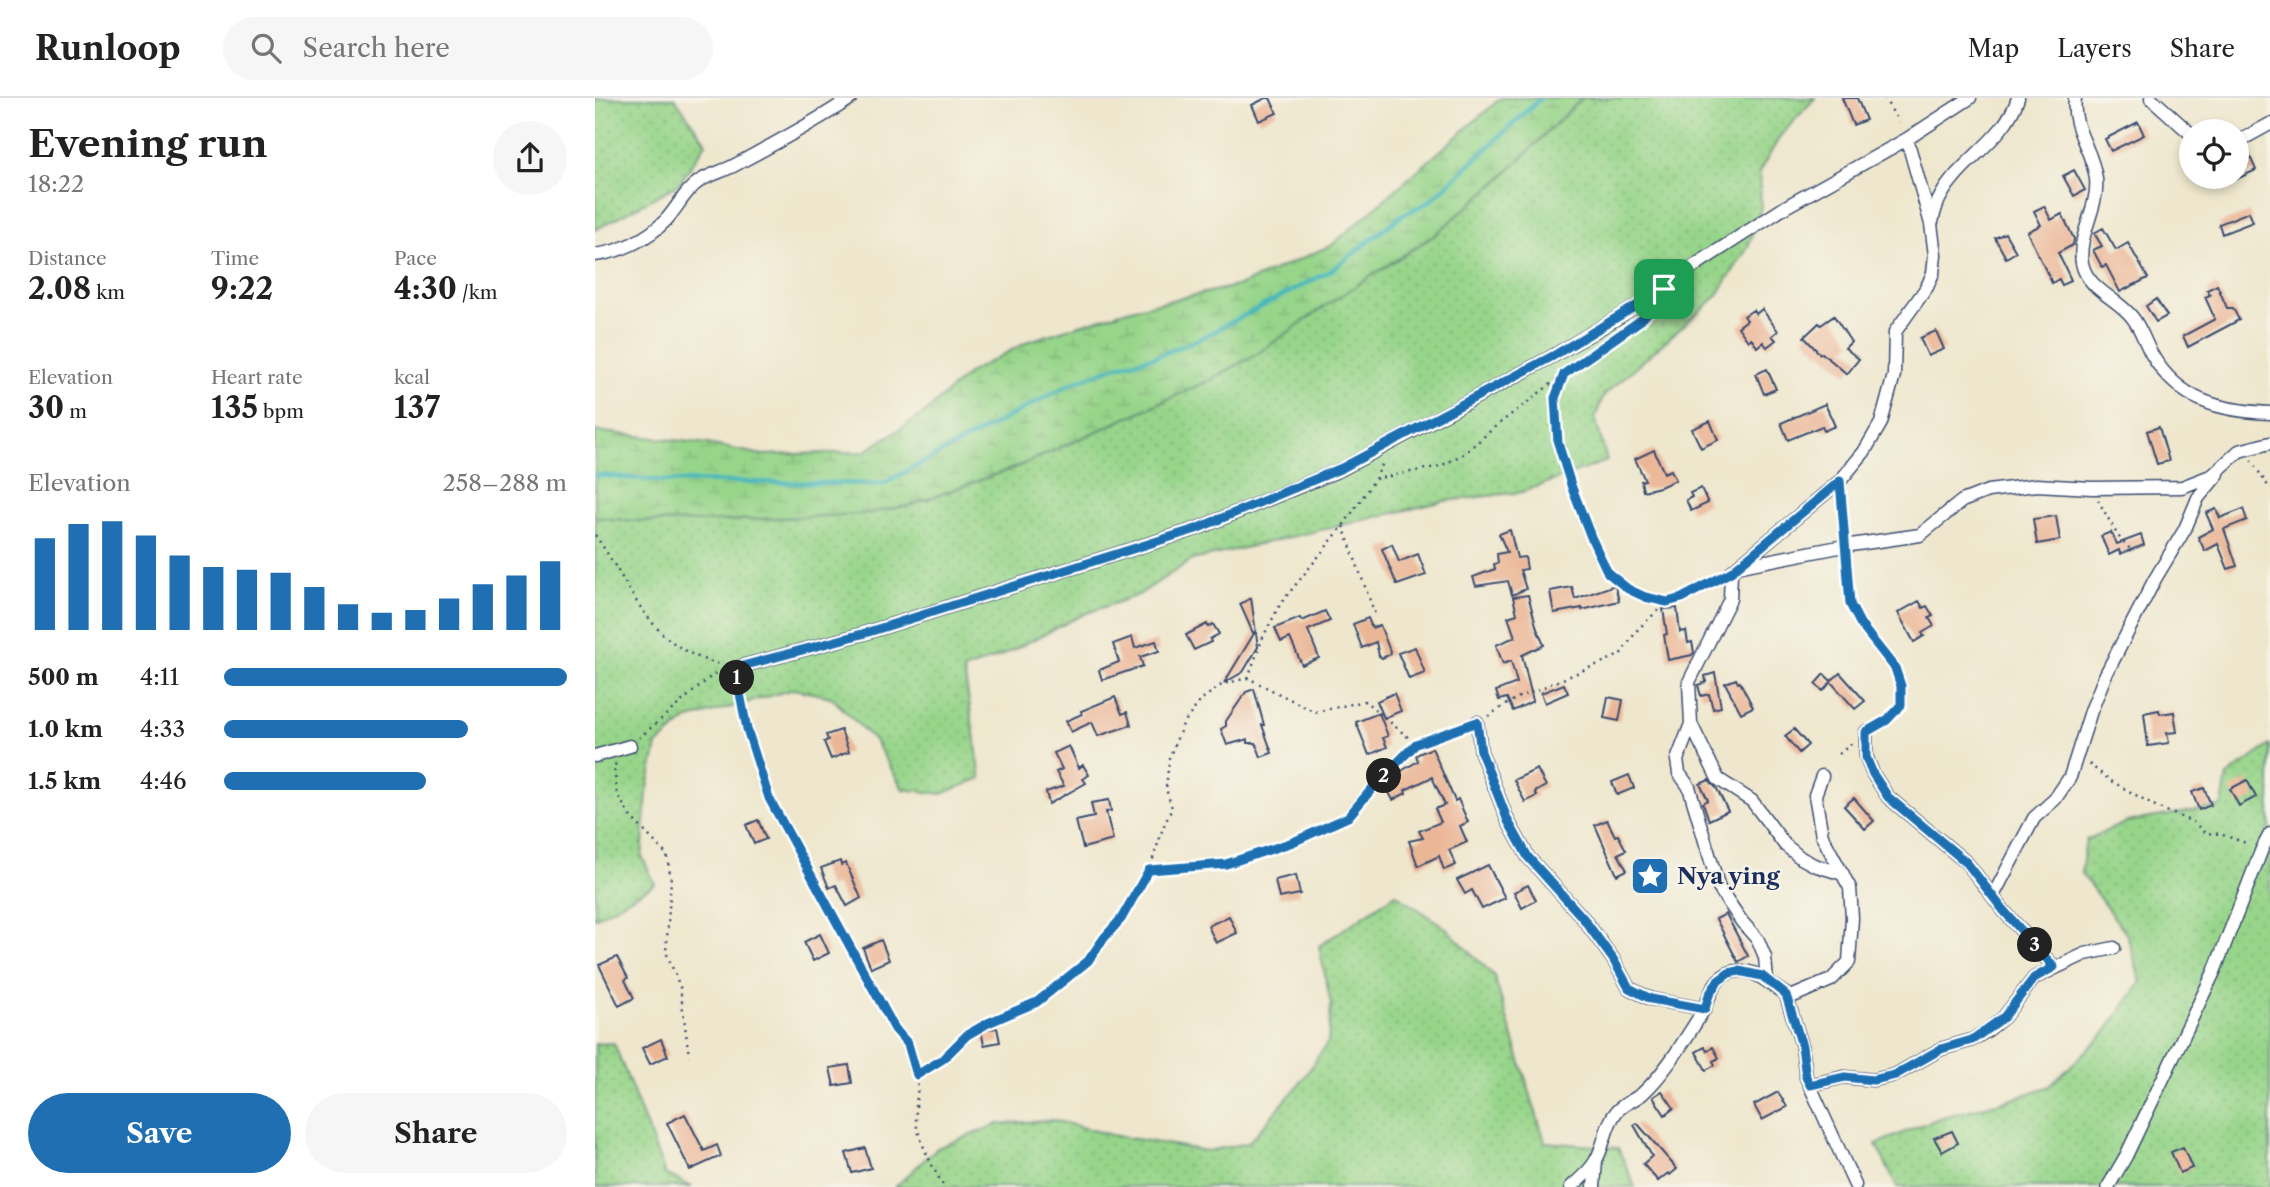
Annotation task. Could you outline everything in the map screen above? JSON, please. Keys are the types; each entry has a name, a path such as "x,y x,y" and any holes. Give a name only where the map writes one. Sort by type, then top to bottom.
{"street":[{"path":"595,255 610,253 637,241 665,220 681,198 700,181 736,165 823,117 851,98"},
{"path":"735,668 862,634 1196,529 1342,468 1553,356 1644,302 1787,206 1907,139 1970,98"},
{"path":"1931,224 1937,204 1946,188 2009,120 2018,98"},
{"path":"2075,98 2075,119 2096,178 2094,201 2082,247 2084,270 2103,294 2131,317 2164,372 2193,397 2210,405 2241,412 2270,413"},
{"path":"2151,98 2179,123"},
{"path":"2249,135 2270,124"},
{"path":"1843,874 1801,858 1785,845 1752,802 1718,779 1691,724 1689,682 1730,599 1735,569 1840,481 1864,452 1881,423 1894,375 1895,332 1927,287 1933,272 1935,255 1931,224 1907,139"},
{"path":"1993,896 2034,818 2055,799 2070,777 2105,676 2155,579 2185,528 2198,498 2234,453 2270,443"},
{"path":"1735,569 1844,546 1920,535 1962,501 1988,491 2036,485 2092,488 2182,487 2203,480 2222,468"},
{"path":"1477,722 1481,752 1508,821 1528,857 1583,918 1613,959 1629,988 1651,999 1705,1009"},
{"path":"1691,724 1677,760 1679,773 1689,787 1720,888 1742,922 1758,940 1765,957 1767,981"},
{"path":"1866,732 1866,757 1888,797 1967,863 2054,967"},
{"path":"595,756 630,746"},
{"path":"1594,1187 1596,1160 1616,1112 1642,1093 1678,1050 1705,1009 1709,995 1718,981 1729,973 1739,971 1762,976 1791,997 1831,980 1849,962 1852,918 1850,888 1822,836 1815,795 1822,776"},
{"path":"2108,1187 2126,1156 2214,972 2270,834"},
{"path":"1810,1085 1845,1077 1873,1080 1895,1075 1941,1049 1972,1040 2004,1017 2034,978 2085,954 2114,948"},
{"path":"1786,995 1802,1046 1806,1077 1854,1185"},
{"path":"1571,1187 1596,1160"}],"path":[{"path":"1884,98 1899,122"},
{"path":"1248,678 1263,636 1281,603 1343,526 1375,479 1441,466 1465,453 1564,374 1646,315"},
{"path":"1564,374 1555,398 1558,443 1572,488 1608,573 1628,589 1645,597 1667,602 1682,598 1735,569"},
{"path":"2244,450 2270,489"},
{"path":"1839,754 1866,732 1887,720 1901,705 1901,686 1895,668 1861,625 1850,604 1840,481"},
{"path":"2092,488 2118,536 2133,552"},
{"path":"1343,526 1377,617"},
{"path":"595,535 651,624 666,639 715,664 735,668"},
{"path":"1149,870 1226,864 1293,842 1348,817 1416,744 1477,722 1517,698 1620,655 1638,629 1667,602"},
{"path":"689,1056 680,987 666,951 671,880 667,855 630,816 617,794 614,766 630,746 713,674 735,668"},
{"path":"735,668 747,729 769,798 895,1029 908,1044 917,1075 917,1126 928,1157 944,1187"},
{"path":"917,1075 943,1059 967,1035 1037,1002 1088,961 1121,919 1149,870 1172,808 1166,789 1169,758 1183,724 1202,699 1223,684 1248,678 1315,712 1365,701 1416,744"},
{"path":"2077,754 2111,780 2159,808 2195,823 2205,833 2224,835 2262,849"}],"green space":[{"path":"595,98 675,98 706,143 679,184 595,230"},
{"path":"1501,98 1582,98 1500,179 1436,234 1257,354 1206,382 1019,466 908,506 861,514 700,522 595,517 595,431 707,444 763,455 864,452 925,413 970,372 1029,341 1131,309 1241,285 1332,245"},
{"path":"1582,98 1815,98 1781,135 1759,172 1761,207 1748,247 1717,296 1604,395 1595,417 1607,461 1522,492 1445,501 1192,560 1138,595 1084,614 1005,654 964,670 981,778 942,794 903,789 875,741 831,697 794,689 686,720 657,745 647,792 642,857 655,884 595,918 595,517 700,522 861,514 908,506 1019,466 1206,382 1257,354 1436,234 1500,179"},
{"path":"2270,745 2270,1187 1897,1187 1876,1144 1939,1118 2013,1099 2050,1086 2105,1033 2141,982 2127,935 2081,873 2086,840 2127,822 2222,806 2227,776"},
{"path":"1396,894 1446,928 1494,976 1545,1142 1618,1148 1635,1187 895,1187 937,1148 999,1124 1054,1120 1111,1135 1207,1151 1248,1143 1299,1085 1328,1042 1331,1004 1319,946"},
{"path":"614,1043 665,1174 692,1187 595,1187 595,1044"}],"building":[{"path":"1270,98 1277,113 1259,121 1252,105"},
{"path":"1842,98 1857,98 1866,120 1853,125"},
{"path":"2138,122 2144,135 2111,151 2105,139"},
{"path":"2249,154 2256,170 2249,173"},
{"path":"2074,170 2085,190 2074,196 2063,176"},
{"path":"2044,206 2051,220 2062,214 2074,239 2073,245 2058,253 2071,280 2062,285 2059,279 2052,283 2027,232 2041,225 2034,211"},
{"path":"2249,212 2253,222 2222,234 2219,224"},
{"path":"2103,228 2116,250 2128,243 2148,278 2120,292 2106,265 2102,267 2093,250 2102,246 2094,233"},
{"path":"2005,233 2016,252 2006,258 1995,238"},
{"path":"2217,285 2227,308 2233,308 2239,320 2188,347 2183,336 2215,319 2205,297 2210,295 2207,290"},
{"path":"2156,299 2167,316 2156,322 2146,306"},
{"path":"1762,309 1778,331 1772,336 1776,340 1767,347 1763,342 1757,347 1751,338 1748,341 1738,327 1747,320 1744,316 1753,310 1756,314"},
{"path":"1834,316 1851,342 1845,348 1859,359 1847,374 1820,354 1804,337 1819,323 1821,325"},
{"path":"1936,331 1944,349 1928,356 1920,338"},
{"path":"1767,369 1776,389 1764,394 1756,374"},
{"path":"1825,404 1835,426 1824,431 1822,426 1788,440 1781,423"},
{"path":"1710,421 1718,440 1701,448 1692,429"},
{"path":"2159,427 2169,461 2157,464 2147,431"},
{"path":"1654,450 1664,473 1671,470 1676,480 1643,491 1641,481 1645,480 1635,459"},
{"path":"1701,488 1708,503 1691,511 1686,500 1692,497 1690,493"},
{"path":"2216,509 2220,518 2243,509 2247,520 2224,529 2237,566 2228,569 2218,544 2205,551 2198,537 2213,529 2206,513"},
{"path":"2056,516 2060,540 2037,544 2033,519"},
{"path":"1510,530 1517,558 1525,557 1527,569 1520,570 1526,589 1512,595 1508,581 1476,586 1473,577 1495,569 1494,564 1498,563 1497,554 1507,552 1499,534"},
{"path":"2111,532 2117,544 2141,535 2144,545 2109,555 2101,536"},
{"path":"1392,544 1399,562 1418,554 1426,575 1397,585 1382,549"},
{"path":"1615,585 1619,601 1582,610 1554,613 1550,591 1572,587 1575,599"},
{"path":"1528,595 1544,645 1522,655 1533,701 1513,711 1507,698 1499,700 1496,691 1517,683 1511,661 1503,664 1496,645 1515,637 1508,617 1517,614 1513,597"},
{"path":"1251,598 1258,647 1243,672 1224,683 1255,632 1253,633 1240,604"},
{"path":"1919,601 1923,608 1927,606 1933,616 1929,618 1934,626 1914,642 1898,613"},
{"path":"1677,608 1680,632 1686,631 1688,643 1692,642 1694,652 1692,655 1668,660 1663,609"},
{"path":"1325,611 1330,621 1308,630 1319,658 1302,665 1290,638 1281,642 1275,628"},
{"path":"1368,618 1372,628 1380,625 1391,654 1382,658 1379,656 1376,642 1362,648 1353,624"},
{"path":"1207,624 1208,627 1213,624 1219,634 1210,639 1211,642 1194,650 1186,635"},
{"path":"1132,637 1135,648 1156,641 1159,651 1140,657 1143,666 1102,680 1099,670 1119,662 1113,644"},
{"path":"1415,647 1425,673 1409,679 1398,653"},
{"path":"1715,673 1721,707 1713,709 1709,694 1701,696 1698,685 1706,682 1705,676"},
{"path":"1840,673 1865,701 1855,709 1831,682 1823,691 1815,684 1824,674 1831,681"},
{"path":"1736,679 1753,707 1741,713 1725,683"},
{"path":"1564,684 1568,693 1545,703 1541,693"},
{"path":"1254,689 1272,753 1261,757 1256,743 1248,743 1248,739 1227,745 1221,729 1226,726 1226,721 1246,692"},
{"path":"1394,693 1401,711 1384,718 1377,701"},
{"path":"1115,697 1122,714 1127,712 1131,725 1098,736 1092,722 1071,732 1066,721 1082,714 1081,711"},
{"path":"1608,697 1623,700 1619,721 1604,718"},
{"path":"2159,710 2160,714 2174,712 2177,732 2167,733 2169,743 2148,746 2144,713"},
{"path":"1379,713 1388,736 1383,738 1387,747 1369,755 1356,722"},
{"path":"1794,729 1808,745 1799,753 1785,736"},
{"path":"841,730 849,752 831,759 824,742 828,740 826,735"},
{"path":"1069,746 1079,768 1083,765 1089,775 1083,779 1086,783 1049,804 1046,792 1064,786 1056,772 1062,769 1054,753"},
{"path":"1432,748 1455,801 1458,799 1468,822 1460,826 1467,842 1449,850 1456,865 1444,870 1439,856 1418,866 1409,841 1423,838 1419,831 1441,822 1435,809 1445,805 1432,777 1405,790 1406,793 1393,800 1385,785 1395,779 1393,776 1418,761 1416,755"},
{"path":"1537,769 1546,786 1535,792 1537,796 1525,802 1514,780"},
{"path":"1629,775 1634,788 1617,795 1612,782"},
{"path":"1709,780 1717,789 1728,811 1709,820 1703,803 1708,800 1700,784"},
{"path":"2247,780 2256,797 2239,806 2230,789"},
{"path":"2204,788 2211,805 2199,810 2192,792"},
{"path":"1854,798 1874,821 1865,829 1844,806"},
{"path":"1109,800 1111,811 1106,812 1113,840 1083,848 1076,821 1094,817 1091,803"},
{"path":"758,820 766,839 754,844 746,825"},
{"path":"1607,820 1626,850 1618,854 1627,870 1617,875 1595,825"},
{"path":"840,861 841,865 846,863 861,898 847,906 836,885 829,888 821,868"},
{"path":"1488,865 1505,898 1482,909 1472,890 1465,894 1457,880"},
{"path":"1296,875 1300,894 1279,898 1275,880"},
{"path":"1528,885 1536,900 1522,908 1514,892"},
{"path":"1726,914 1748,956 1738,962 1716,919"},
{"path":"1229,916 1237,933 1216,943 1208,926"},
{"path":"820,934 829,953 813,961 804,942"},
{"path":"881,940 889,960 871,968 863,948"},
{"path":"617,957 628,978 625,980 634,998 619,1006 599,965"},
{"path":"997,1028 1000,1042 984,1045 981,1030"},
{"path":"661,1039 668,1056 650,1064 642,1048"},
{"path":"1705,1047 1707,1051 1713,1047 1719,1058 1713,1061 1715,1065 1706,1070 1696,1052"},
{"path":"849,1065 852,1083 834,1086 830,1068"},
{"path":"1662,1091 1674,1108 1665,1115 1653,1097"},
{"path":"1778,1092 1787,1107 1762,1120 1754,1105"},
{"path":"685,1114 704,1151 717,1145 721,1156 690,1170 667,1123"},
{"path":"1637,1123 1677,1169 1658,1181 1643,1164 1652,1156 1634,1125"},
{"path":"1952,1131 1958,1143 1942,1152 1934,1138"},
{"path":"2183,1147 2192,1168 2180,1173 2171,1152"},
{"path":"865,1148 871,1168 852,1173 846,1153"}],"waterway":[{"path":"595,475 666,481 883,484 1070,384 1114,367 1157,356 1199,339 1332,270 1402,215 1429,202 1541,98"}],"place":[{"name":"Nya ying","path":"1650,876"}],"route":[{"path":"1664,289 1641,320 1564,374 1555,398 1558,443 1572,488 1608,573 1628,589 1645,597 1667,602 1682,598 1731,572 1840,481 1850,604 1861,625 1895,668 1901,686 1901,705 1887,720 1866,732 1866,757 1873,774 1888,797 1967,863 2004,911 2054,967 2034,978 2004,1017 1972,1040 1941,1049 1895,1075 1873,1080 1845,1077 1810,1085 1806,1077 1802,1046 1786,995 1762,976 1739,971 1729,973 1718,981 1709,995 1705,1009 1651,999 1629,988 1613,959 1583,918 1528,857 1508,821 1481,752 1477,722 1416,744 1348,817 1293,842 1226,864 1149,870 1121,919 1088,961 1037,1002 967,1035 943,1059 917,1075 908,1044 895,1029 769,798 747,729 735,668 862,634 1196,529 1342,468 1417,430 1553,356 1664,289"}]}
